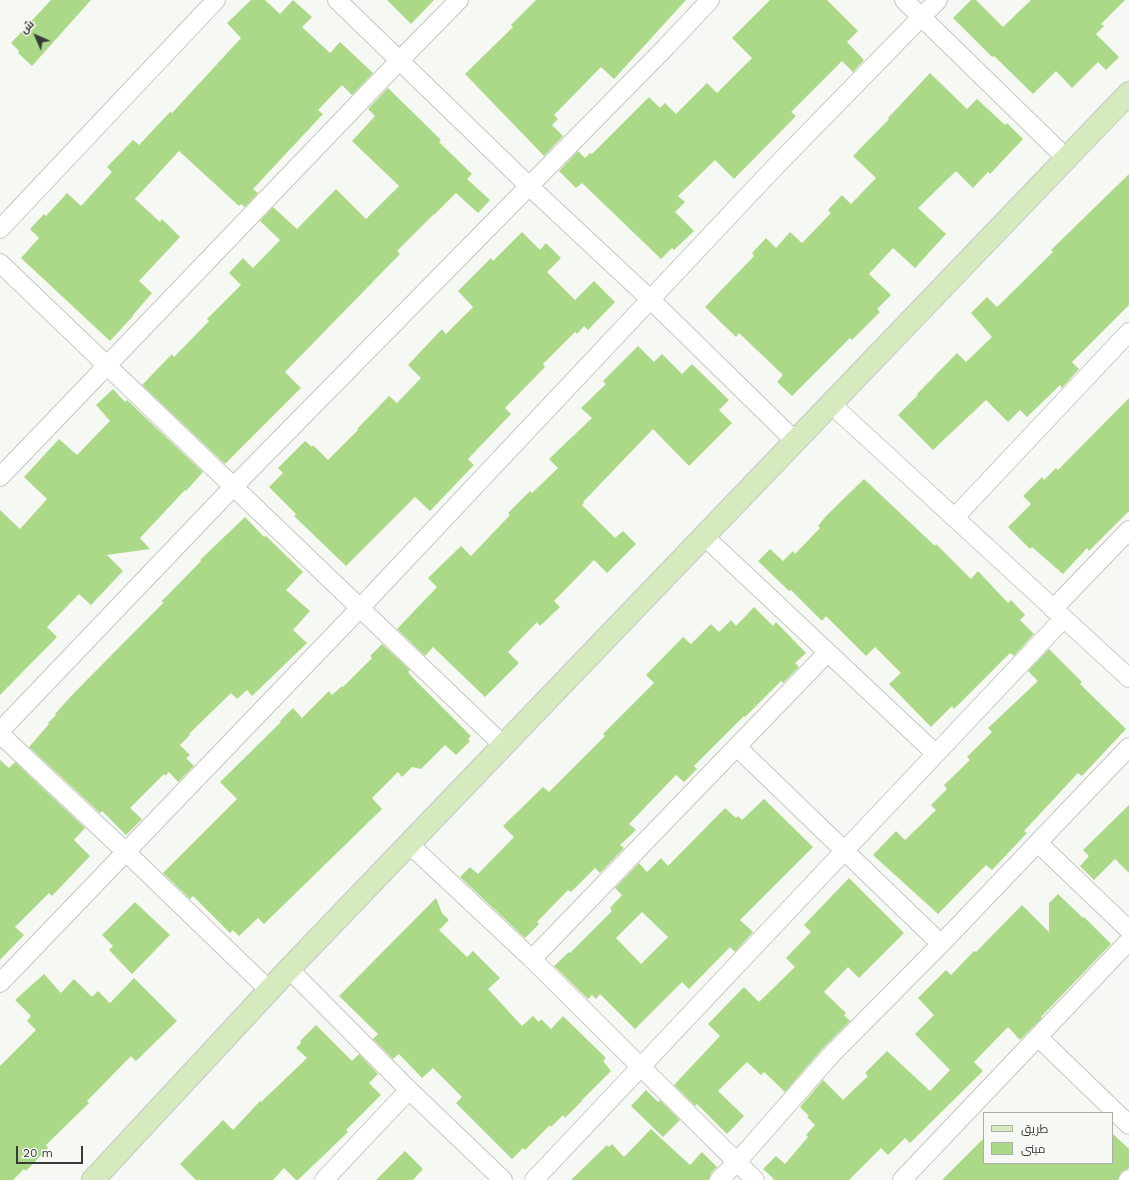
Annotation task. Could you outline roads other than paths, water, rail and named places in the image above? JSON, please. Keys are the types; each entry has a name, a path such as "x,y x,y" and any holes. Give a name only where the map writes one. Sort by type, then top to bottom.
{"street":[{"path":"0,228 216,0"},
{"path":"337,0 529,186 650,299 795,441"},
{"path":"0,477 459,0"},
{"path":"269,990 0,733 234,486 666,47 710,0"},
{"path":"904,0 1066,158"},
{"path":"0,983 360,608 774,168 938,0"},
{"path":"93,1180 289,969 1129,93"},
{"path":"0,263 504,746"},
{"path":"955,517 1129,332"},
{"path":"831,404 1129,678"},
{"path":"534,1180 936,754 1129,530"},
{"path":"704,536 936,754"},
{"path":"532,959 827,653"},
{"path":"719,1180 737,1162 831,1055 941,944 1129,747"},
{"path":"737,748 941,944"},
{"path":"1038,843 1129,930"},
{"path":"409,844 532,959 755,1180"},
{"path":"902,1180 1129,941"},
{"path":"289,969 409,1090 503,1180"},
{"path":"1038,1037 1129,1125"},
{"path":"325,1180 409,1090"}]}
